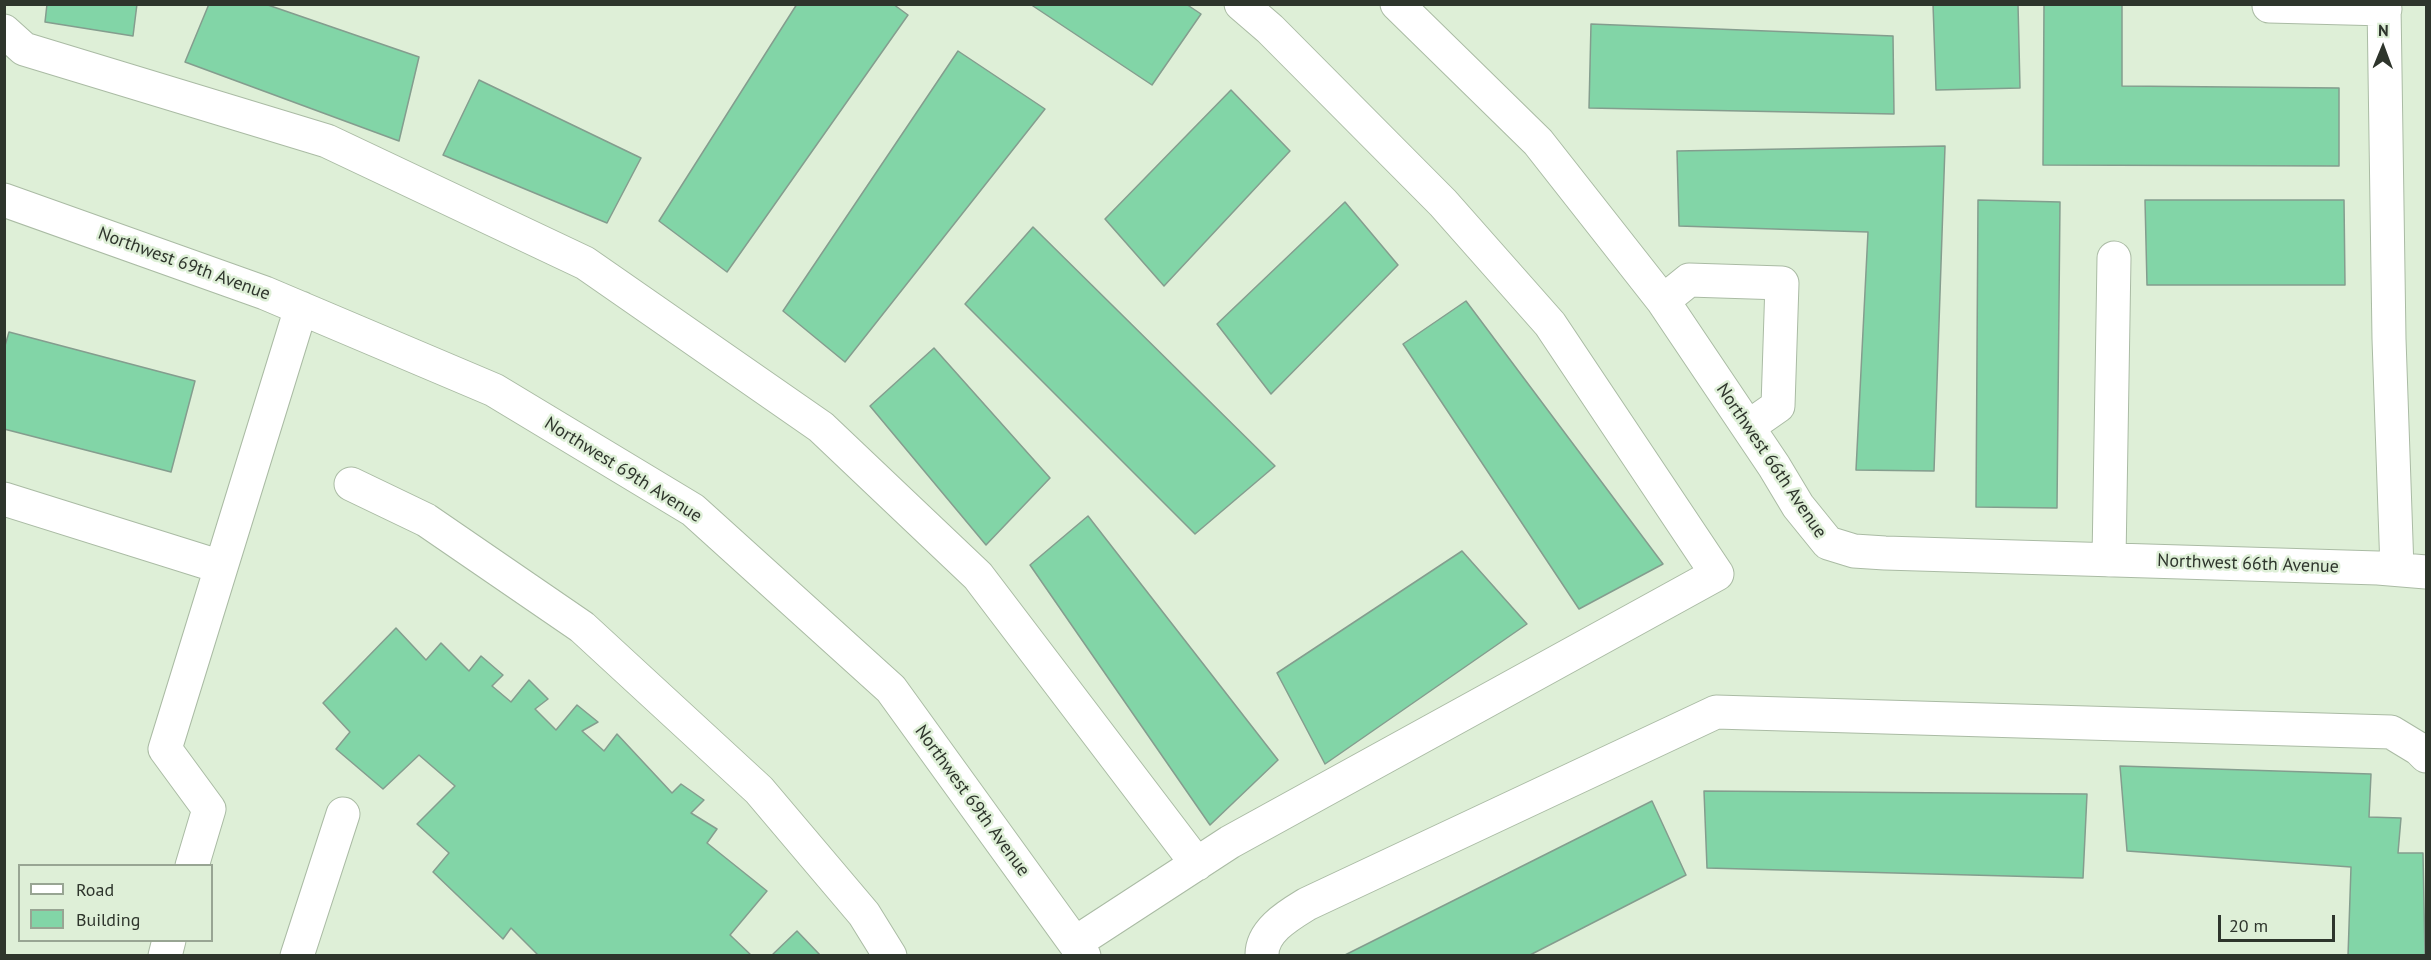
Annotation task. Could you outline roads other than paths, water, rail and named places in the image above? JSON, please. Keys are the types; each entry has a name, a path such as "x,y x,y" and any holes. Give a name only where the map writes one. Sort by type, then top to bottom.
{"street":[{"path":"1080,949 1230,842 1717,574 1550,324 1443,203 1270,29 1241,4"},
{"name":"Northwest 66th Avenue","path":"1397,4 1538,142 1663,302 1748,427 1798,506 1828,543 1854,551 2412,571"},
{"path":"2269,4 2269,6 2384,7 2389,339 2412,571"},
{"path":"4,31 24,49 327,141 585,262 821,427 978,576 1197,864"},
{"name":"Northwest 69th Avenue","path":"4,201 265,293 494,390 693,510 891,688 1080,949"},
{"path":"2109,560 2114,258"},
{"path":"1663,302 1689,280 1782,283 1778,406 1748,427"},
{"path":"193,864 209,809 165,749 301,308"},
{"path":"351,484 426,520 582,627 759,790 864,914 890,956"},
{"path":"4,499 221,567"},
{"path":"1262,956 1262,949 1277,922 1306,904 1716,712 2391,732 2427,756"},
{"path":"297,956 343,814"}]}
